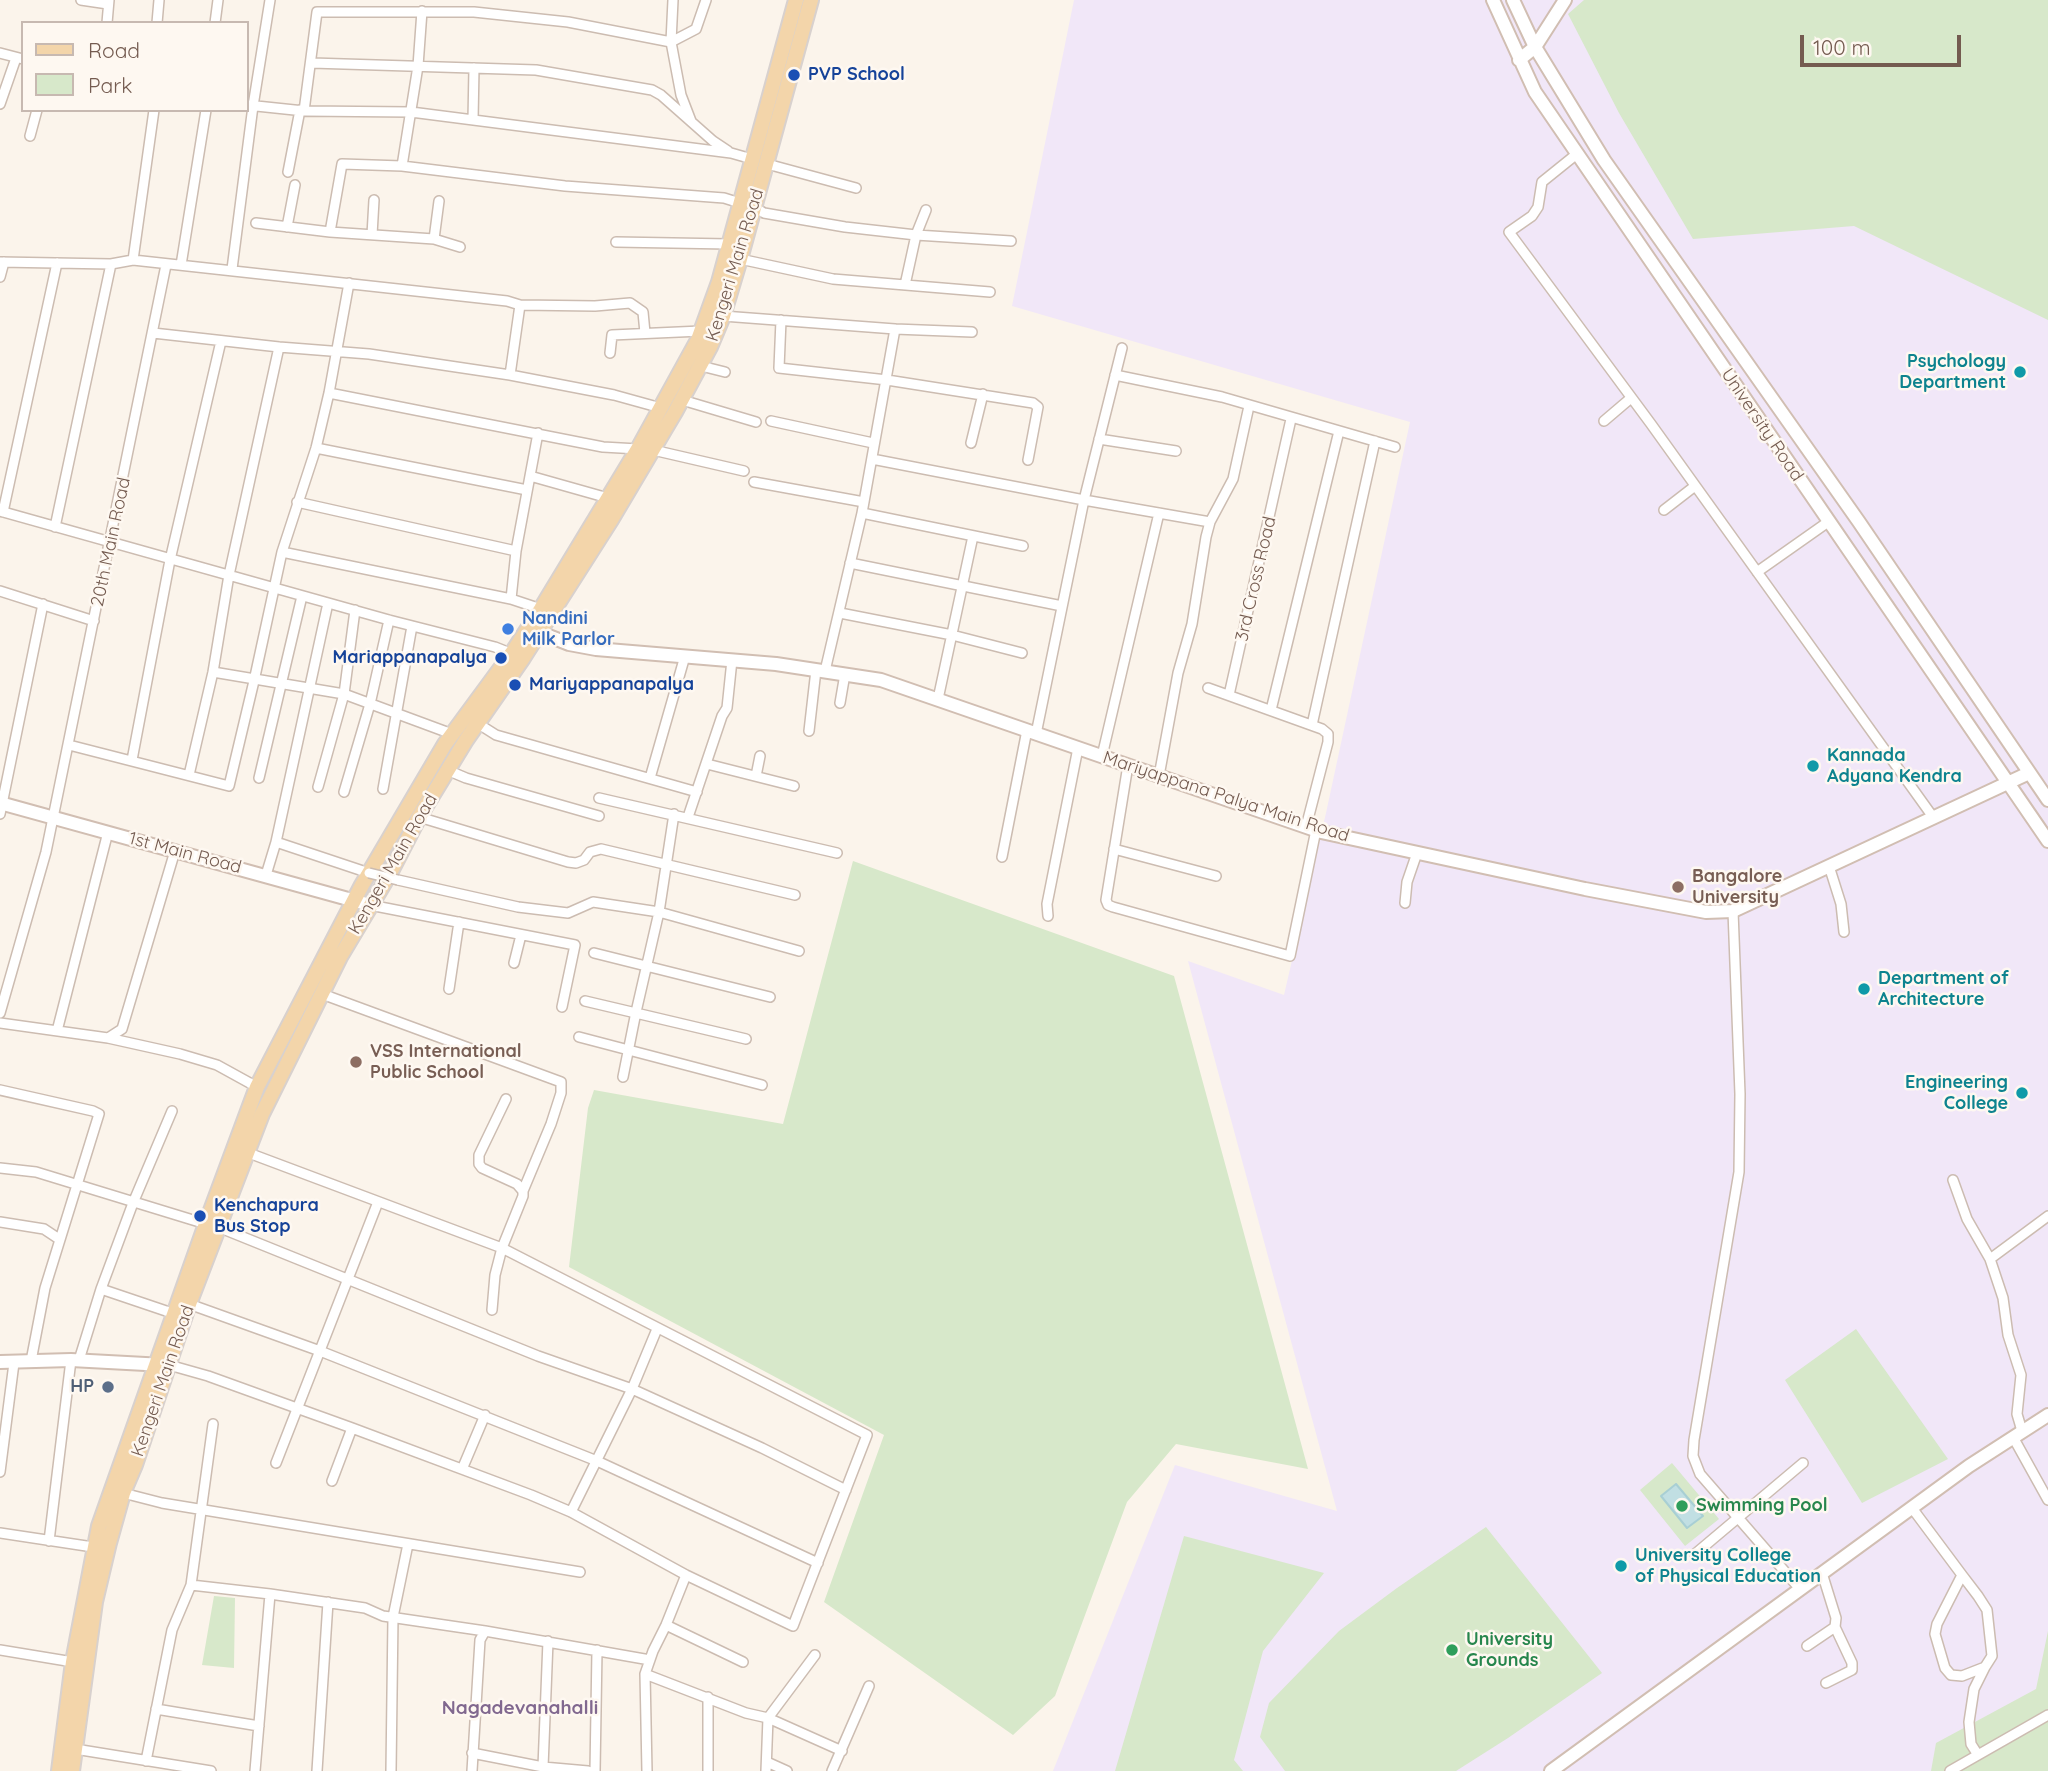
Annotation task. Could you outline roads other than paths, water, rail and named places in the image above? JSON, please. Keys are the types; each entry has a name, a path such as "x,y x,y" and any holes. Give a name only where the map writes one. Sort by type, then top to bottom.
{"main road":[{"name":"Kengeri Main Road","path":"534,630 541,610 608,498 682,400 701,366 723,316 740,259 752,159 796,0"},
{"name":"Kengeri Main Road","path":"72,1771 95,1602 123,1493 135,1465 175,1314 212,1225 271,1094 340,957 389,875 419,817 645,449 661,408 701,331 719,282 729,244 767,164 811,0"},
{"name":"Kengeri Main Road","path":"59,1771 73,1662 93,1547 189,1304 257,1087 369,873 452,734 517,655"}],"street":[{"path":"80,0 109,2 107,21"},
{"path":"157,21 159,0"},
{"path":"215,21 218,0"},
{"path":"232,269 250,105 270,0"},
{"path":"673,0 671,42 681,96 691,121"},
{"path":"288,173 312,64 317,12 474,12 568,22 671,42 696,29 706,0"},
{"name":"University Road","path":"1493,0 1535,92 2048,841"},
{"name":"University Road","path":"1513,0 1535,47 1604,160 1859,522 2048,800"},
{"path":"1519,60 1535,47 1564,0"},
{"path":"402,166 418,66 422,11"},
{"path":"0,53 20,59 0,104"},
{"path":"312,64 536,69 652,90 731,153"},
{"path":"473,120 474,68"},
{"path":"250,105 302,111 411,112 731,153 752,159"},
{"path":"30,136 36,112"},
{"path":"133,260 154,112"},
{"path":"181,265 206,112"},
{"path":"1578,153 1542,182 1538,207 1532,216 1509,232 1933,817"},
{"path":"330,232 342,164 402,166 565,186 724,198 764,213 805,220 916,235 1012,241"},
{"path":"767,164 856,188"},
{"path":"287,227 295,184"},
{"path":"372,235 373,200"},
{"path":"434,239 439,201"},
{"path":"905,285 916,235 926,210"},
{"path":"256,223 330,232 434,239 460,247"},
{"path":"617,242 729,244"},
{"path":"740,259 833,279 990,292"},
{"path":"0,277 2,262 111,264 133,260 497,299 520,305 630,303 643,312 645,333"},
{"path":"57,263 2,512 517,655"},
{"path":"55,527 111,264"},
{"name":"20th Main Road","path":"0,1013 46,852 166,265"},
{"path":"69,745 229,786 282,552 316,448 349,283"},
{"path":"510,375 520,305"},
{"path":"723,316 972,332"},
{"path":"781,320 779,368 887,380 1033,403 1038,407 1028,460"},
{"path":"809,731 821,670 840,613 862,513 895,329"},
{"path":"610,353 612,335 701,331"},
{"path":"153,333 369,354 510,375 614,395 661,408"},
{"path":"132,760 170,559 221,341"},
{"path":"190,775 213,672 229,575 279,347"},
{"path":"1002,857 1062,606 1084,500 1122,348"},
{"path":"701,366 725,372"},
{"path":"1115,375 1223,397 1395,447"},
{"path":"329,393 603,447 645,449 744,471"},
{"path":"971,443 982,394"},
{"path":"1604,421 1631,398"},
{"path":"682,400 756,422"},
{"path":"1159,776 1178,673 1192,624 1210,522 1233,479 1249,406"},
{"name":"3rd Cross Road","path":"1229,695 1292,418"},
{"path":"771,421 873,443"},
{"path":"1272,710 1339,431"},
{"path":"511,599 516,551 538,433"},
{"path":"1099,439 1176,451"},
{"path":"1312,725 1375,441"},
{"path":"316,448 527,490"},
{"path":"872,458 1210,522"},
{"path":"530,476 608,498"},
{"path":"754,482 864,502"},
{"path":"1664,510 1695,486"},
{"path":"297,502 516,551"},
{"path":"862,513 1023,546"},
{"path":"1102,756 1158,513"},
{"path":"1757,572 1828,522"},
{"path":"938,699 973,536"},
{"path":"282,552 511,599 541,610"},
{"path":"850,563 1062,606"},
{"path":"0,591 94,621"},
{"path":"259,778 302,596"},
{"path":"266,875 276,842 328,603"},
{"path":"1,807 43,604"},
{"path":"318,787 344,694 355,610"},
{"path":"840,613 952,635 1023,653"},
{"path":"344,792 370,704 389,620"},
{"path":"383,789 412,626"},
{"name":"Mariyappana Palya Main Road","path":"534,630 569,644 596,649 732,660 881,680 1311,829 1706,912 1733,911 2029,773"},
{"path":"650,778 685,656"},
{"path":"688,817 727,708 732,660"},
{"path":"213,672 344,694 452,734"},
{"path":"840,703 845,674"},
{"path":"1128,765 1106,900 1108,905 1290,956 1328,734 1312,725 1208,688"},
{"path":"477,723 496,735 697,792"},
{"path":"1048,916 1047,904 1078,748"},
{"path":"756,776 760,755"},
{"path":"707,764 794,786"},
{"path":"447,771 599,816"},
{"path":"599,798 837,853"},
{"name":"1st Main Road","path":"1,807 108,832 370,905"},
{"path":"623,1077 659,912 674,814"},
{"path":"419,817 569,863 584,860 590,852 601,849 795,895"},
{"path":"57,1031 108,832"},
{"path":"276,842 369,873 531,908 569,913 593,902 659,912 799,951"},
{"path":"1114,849 1216,876"},
{"path":"108,1038 122,1029 175,850"},
{"path":"1405,903 1407,882 1417,853"},
{"path":"1829,866 1841,904 1844,932"},
{"path":"370,905 575,945 562,1007"},
{"path":"1733,911 1740,1094 1739,1172 1693,1456 1700,1474 1800,1589"},
{"path":"449,989 459,922"},
{"path":"514,963 521,935"},
{"path":"594,953 770,997"},
{"path":"322,994 561,1082 561,1093 551,1124 502,1248 495,1275 492,1310"},
{"path":"585,1001 746,1039"},
{"path":"0,1023 108,1038 217,1065 257,1087"},
{"path":"579,1037 762,1084"},
{"path":"0,1090 99,1114 45,1288 31,1361"},
{"path":"506,1099 478,1161 482,1168 517,1184 523,1191"},
{"path":"50,1541 75,1360 133,1203 172,1111"},
{"path":"0,1362 75,1360 163,1365 297,1408 463,1468 571,1512 685,1575 793,1626 867,1435 502,1248 246,1152"},
{"path":"0,1168 36,1172 75,1186 212,1225 538,1356 632,1389 762,1448 846,1490"},
{"path":"1953,1180 1967,1219 1990,1259 2003,1298 2008,1335 2021,1375 2018,1434 2048,1500"},
{"path":"276,1463 378,1202"},
{"path":"1990,1259 2048,1216"},
{"path":"0,1222 44,1229 59,1239"},
{"path":"101,1289 175,1314"},
{"path":"189,1304 320,1351 597,1461 818,1563"},
{"path":"571,1512 632,1389 657,1329"},
{"path":"0,1472 14,1363"},
{"path":"463,1468 485,1415"},
{"path":"1551,1771 1912,1508 2048,1415"},
{"path":"146,1761 172,1630 191,1585 213,1424"},
{"path":"332,1481 352,1428"},
{"path":"1695,1554 1803,1463"},
{"path":"123,1493 162,1503 580,1572"},
{"path":"1912,1508 1987,1610 1992,1656 1974,1689 1969,1721 1971,1744 1978,1755"},
{"path":"0,1533 93,1547"},
{"path":"391,1771 393,1617 408,1544"},
{"path":"1822,1573 1836,1618 1835,1627 1852,1664 1852,1670 1826,1682"},
{"path":"647,1771 645,1674 685,1575"},
{"path":"1962,1575 1937,1624 1937,1643 1945,1668 1951,1675 1962,1676 1985,1667"},
{"path":"191,1585 365,1608 393,1617 650,1660"},
{"path":"254,1771 270,1594"},
{"path":"317,1771 328,1602"},
{"path":"666,1625 743,1662"},
{"path":"1807,1646 1835,1627"},
{"path":"472,1771 480,1640 485,1631"},
{"path":"542,1767 548,1641"},
{"path":"0,1650 73,1662"},
{"path":"594,1771 597,1650"},
{"path":"787,1771 766,1767 768,1718 815,1655"},
{"path":"645,1674 746,1713 768,1718 842,1751"},
{"path":"832,1771 869,1686"},
{"path":"708,1697 708,1771"},
{"path":"156,1709 259,1726"},
{"path":"1950,1771 2047,1718"},
{"path":"75,1749 211,1771"},
{"path":"472,1753 542,1767 588,1771"}],"water":[{"name":"Swimming Pool","path":"1676,1484 1703,1516 1687,1528 1661,1496"}],"place":[{"name":"PVP School","path":"794,75"},
{"name":"Psychology Department","path":"2020,372"},
{"name":"Nandini Milk Parlor","path":"508,629"},
{"name":"Mariappanapalya","path":"501,658"},
{"name":"Mariyappanapalya","path":"515,685"},
{"name":"Kannada Adyana Kendra","path":"1813,766"},
{"name":"Bangalore University","path":"1678,887"},
{"name":"Department of Architecture","path":"1864,989"},
{"name":"VSS International Public School","path":"356,1062"},
{"name":"Engineering College","path":"2022,1093"},
{"name":"Kenchapura Bus Stop","path":"200,1216"},
{"name":"HP","path":"108,1387"},
{"name":"Swimming Pool","path":"1682,1506"},
{"name":"University College of Physical Education","path":"1621,1566"},
{"name":"University Grounds","path":"1452,1650"}],"district":[{"name":"Nagadevanahalli","path":"520,1708"}]}
